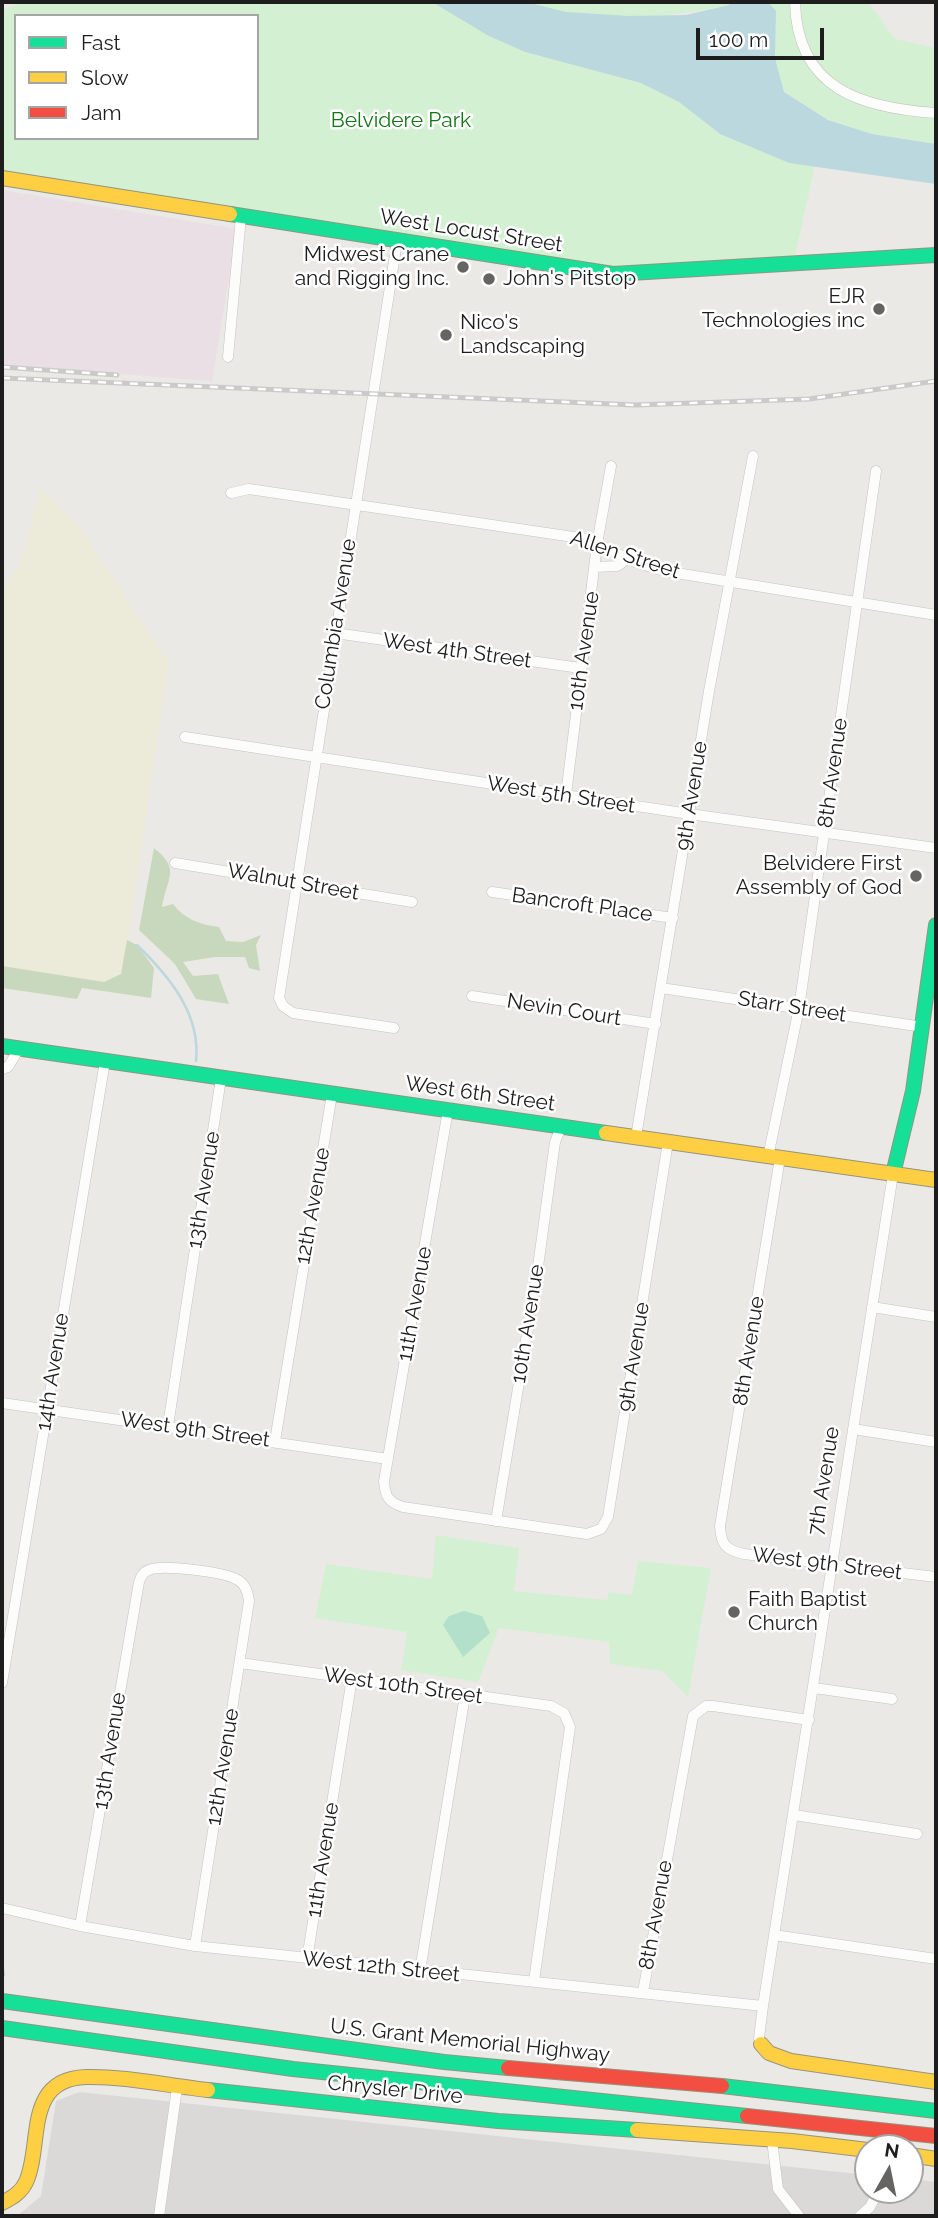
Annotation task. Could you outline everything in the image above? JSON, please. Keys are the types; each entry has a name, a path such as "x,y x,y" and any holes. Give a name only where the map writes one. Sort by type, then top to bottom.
{"street":[{"path":"795,2 800,38 810,63 824,81 838,90 874,104 936,113"},
{"name":"West Locust Street","path":"2,178 613,274 936,255"},
{"path":"228,357 241,217"},
{"name":"Columbia Avenue","path":"394,1028 293,1013 283,1006 279,998 314,758 375,394 397,242"},
{"name":"9th Avenue","path":"636,1137 689,814 753,456"},
{"name":"10th Avenue","path":"566,795 597,544 611,467"},
{"name":"8th Avenue","path":"722,1543 720,1526 799,1008 876,471"},
{"name":"Allen Street","path":"232,493 249,489 587,539 628,559 664,571 936,615"},
{"path":"595,567 617,566 628,559"},
{"name":"West 4th Street","path":"334,633 580,668"},
{"name":"West 5th Street","path":"186,737 689,814 936,848"},
{"name":"Walnut Street","path":"175,863 412,902"},
{"name":"Bancroft Place","path":"492,892 673,918"},
{"name":"7th Avenue","path":"761,2044 759,2038 763,2006 872,1307 893,1174 913,1091 936,925"},
{"name":"Starr Street","path":"662,988 923,1027"},
{"name":"Nevin Court","path":"472,996 656,1024"},
{"name":"West 6th Street","path":"2,1046 936,1180"},
{"path":"2,1069 8,1067 19,1049"},
{"name":"14th Avenue","path":"2,1683 105,1061"},
{"name":"13th Avenue","path":"167,1426 221,1079"},
{"name":"12th Avenue","path":"275,1441 332,1094"},
{"name":"11th Avenue","path":"448,1110 384,1481 387,1498 402,1507 495,1521"},
{"name":"10th Avenue","path":"495,1521 537,1274 555,1142 561,1127"},
{"name":"9th Avenue","path":"495,1521 587,1534 601,1529 608,1517 668,1142"},
{"path":"872,1307 936,1317"},
{"name":"West 9th Street","path":"2,1403 388,1459"},
{"path":"853,1429 936,1442"},
{"name":"West 9th Street","path":"722,1543 728,1550 744,1554 936,1577"},
{"name":"13th Avenue","path":"80,1926 136,1589 141,1576 156,1568 222,1574 235,1578 246,1588"},
{"name":"12th Avenue","path":"195,1946 249,1601 246,1588"},
{"name":"West 10th Street","path":"240,1663 551,1706 564,1713 570,1727 534,1981"},
{"name":"11th Avenue","path":"307,1959 352,1678"},
{"path":"814,1688 892,1699"},
{"path":"420,1971 465,1695"},
{"name":"8th Avenue","path":"643,1992 693,1716 706,1706 713,1706 809,1720"},
{"path":"794,1815 916,1834"},
{"name":"West 12th Street","path":"2,1908 80,1926 195,1946 763,2006"},
{"path":"774,1935 936,1959"},
{"path":"2,1994 72,2004 121,2019"},
{"name":"U.S. Grant Memorial Highway","path":"2,2001 444,2062 771,2090 936,2111"},
{"path":"2,2028 519,2095 778,2118 936,2136"},
{"path":"2,2036 143,2048"},
{"path":"761,2044 769,2053 792,2061 936,2082"},
{"name":"Chrysler Drive","path":"2,2203 18,2192 27,2180 39,2108 60,2082 96,2077 177,2088 498,2121 772,2140 854,2149"},
{"path":"159,2216 177,2088"},
{"path":"772,2140 778,2189 799,2216"}],"shaded area":[{"path":"2,190 237,229 212,381 2,365"},
{"path":"79,2092 854,2174 854,2204 924,2204 924,2181 936,2182 936,2216 17,2216 41,2196 56,2101"}],"green space":[{"name":"Belvidere Park","path":"24,2 432,2 525,52 641,83 679,102 720,134 789,163 815,165 793,265 646,274 2,178 2,10"},
{"path":"526,2 731,2 729,5 706,10 627,17 573,14"},
{"path":"768,2 868,2 895,39 936,48 936,144 872,134 828,120 784,92 775,59 776,12"},
{"path":"41,487 81,530 169,663 126,951 121,975 104,982 2,966 2,588 21,561"},
{"path":"154,848 170,868 162,907 173,904 182,914 193,920 219,927 226,941 243,942 261,935 256,945 260,971 249,968 245,957 215,957 183,962 193,976 218,974 229,1004 196,999 175,964 139,930"},
{"path":"127,940 137,945 154,968 151,998 82,988 77,999 2,988 2,966 104,982 121,974"},
{"path":"436,1535 519,1548 514,1591 607,1600 609,1592 632,1595 638,1561 711,1568 688,1697 662,1671 610,1664 609,1642 499,1628 478,1682 401,1670 407,1632 315,1618 326,1564 432,1579"},
{"path":"464,1611 482,1616 490,1633 463,1657 443,1625 449,1616"}],"water":[{"path":"432,2 526,2 566,12 629,16 686,15 729,5 731,2 768,2 776,11 775,58 784,92 828,120 872,134 936,144 936,184 789,163 720,134 679,102 641,83 525,52 489,36"}],"waterway":[{"path":"137,945 171,983 188,1012 196,1044 196,1061"},
{"path":"2,1963 4,1975"}],"railway":[{"path":"2,367 117,375"},
{"path":"2,378 635,405 809,399 936,381"}],"traffic: fast":[{"path":"230,214 613,274 936,255"},
{"path":"893,1174 913,1091 936,925"},
{"path":"2,1046 606,1133"},
{"path":"2,2001 444,2062 508,2068"},
{"path":"2,2028 293,2069 747,2116"},
{"path":"722,2086 936,2111"},
{"path":"208,2090 498,2121 637,2130"}],"traffic: slow":[{"path":"2,178 230,214"},
{"path":"606,1133 936,1180"},
{"path":"761,2044 769,2053 791,2061 936,2082"},
{"path":"2,2203 24,2186 31,2167 44,2101 52,2089 66,2081 86,2077 116,2078 208,2090"},
{"path":"637,2130 854,2148"},
{"path":"924,2157 936,2159"}],"traffic: jam":[{"path":"508,2068 722,2086"},
{"path":"747,2116 936,2136"}],"place":[{"name":"Midwest Crane and Rigging Inc.","path":"463,267"},
{"name":"John's Pitstop","path":"489,279"},
{"name":"EJR Technologies inc","path":"879,309"},
{"name":"Nico's Landscaping","path":"446,335"},
{"name":"Belvidere First Assembly of God","path":"916,876"},
{"name":"Faith Baptist Church","path":"734,1612"}]}
